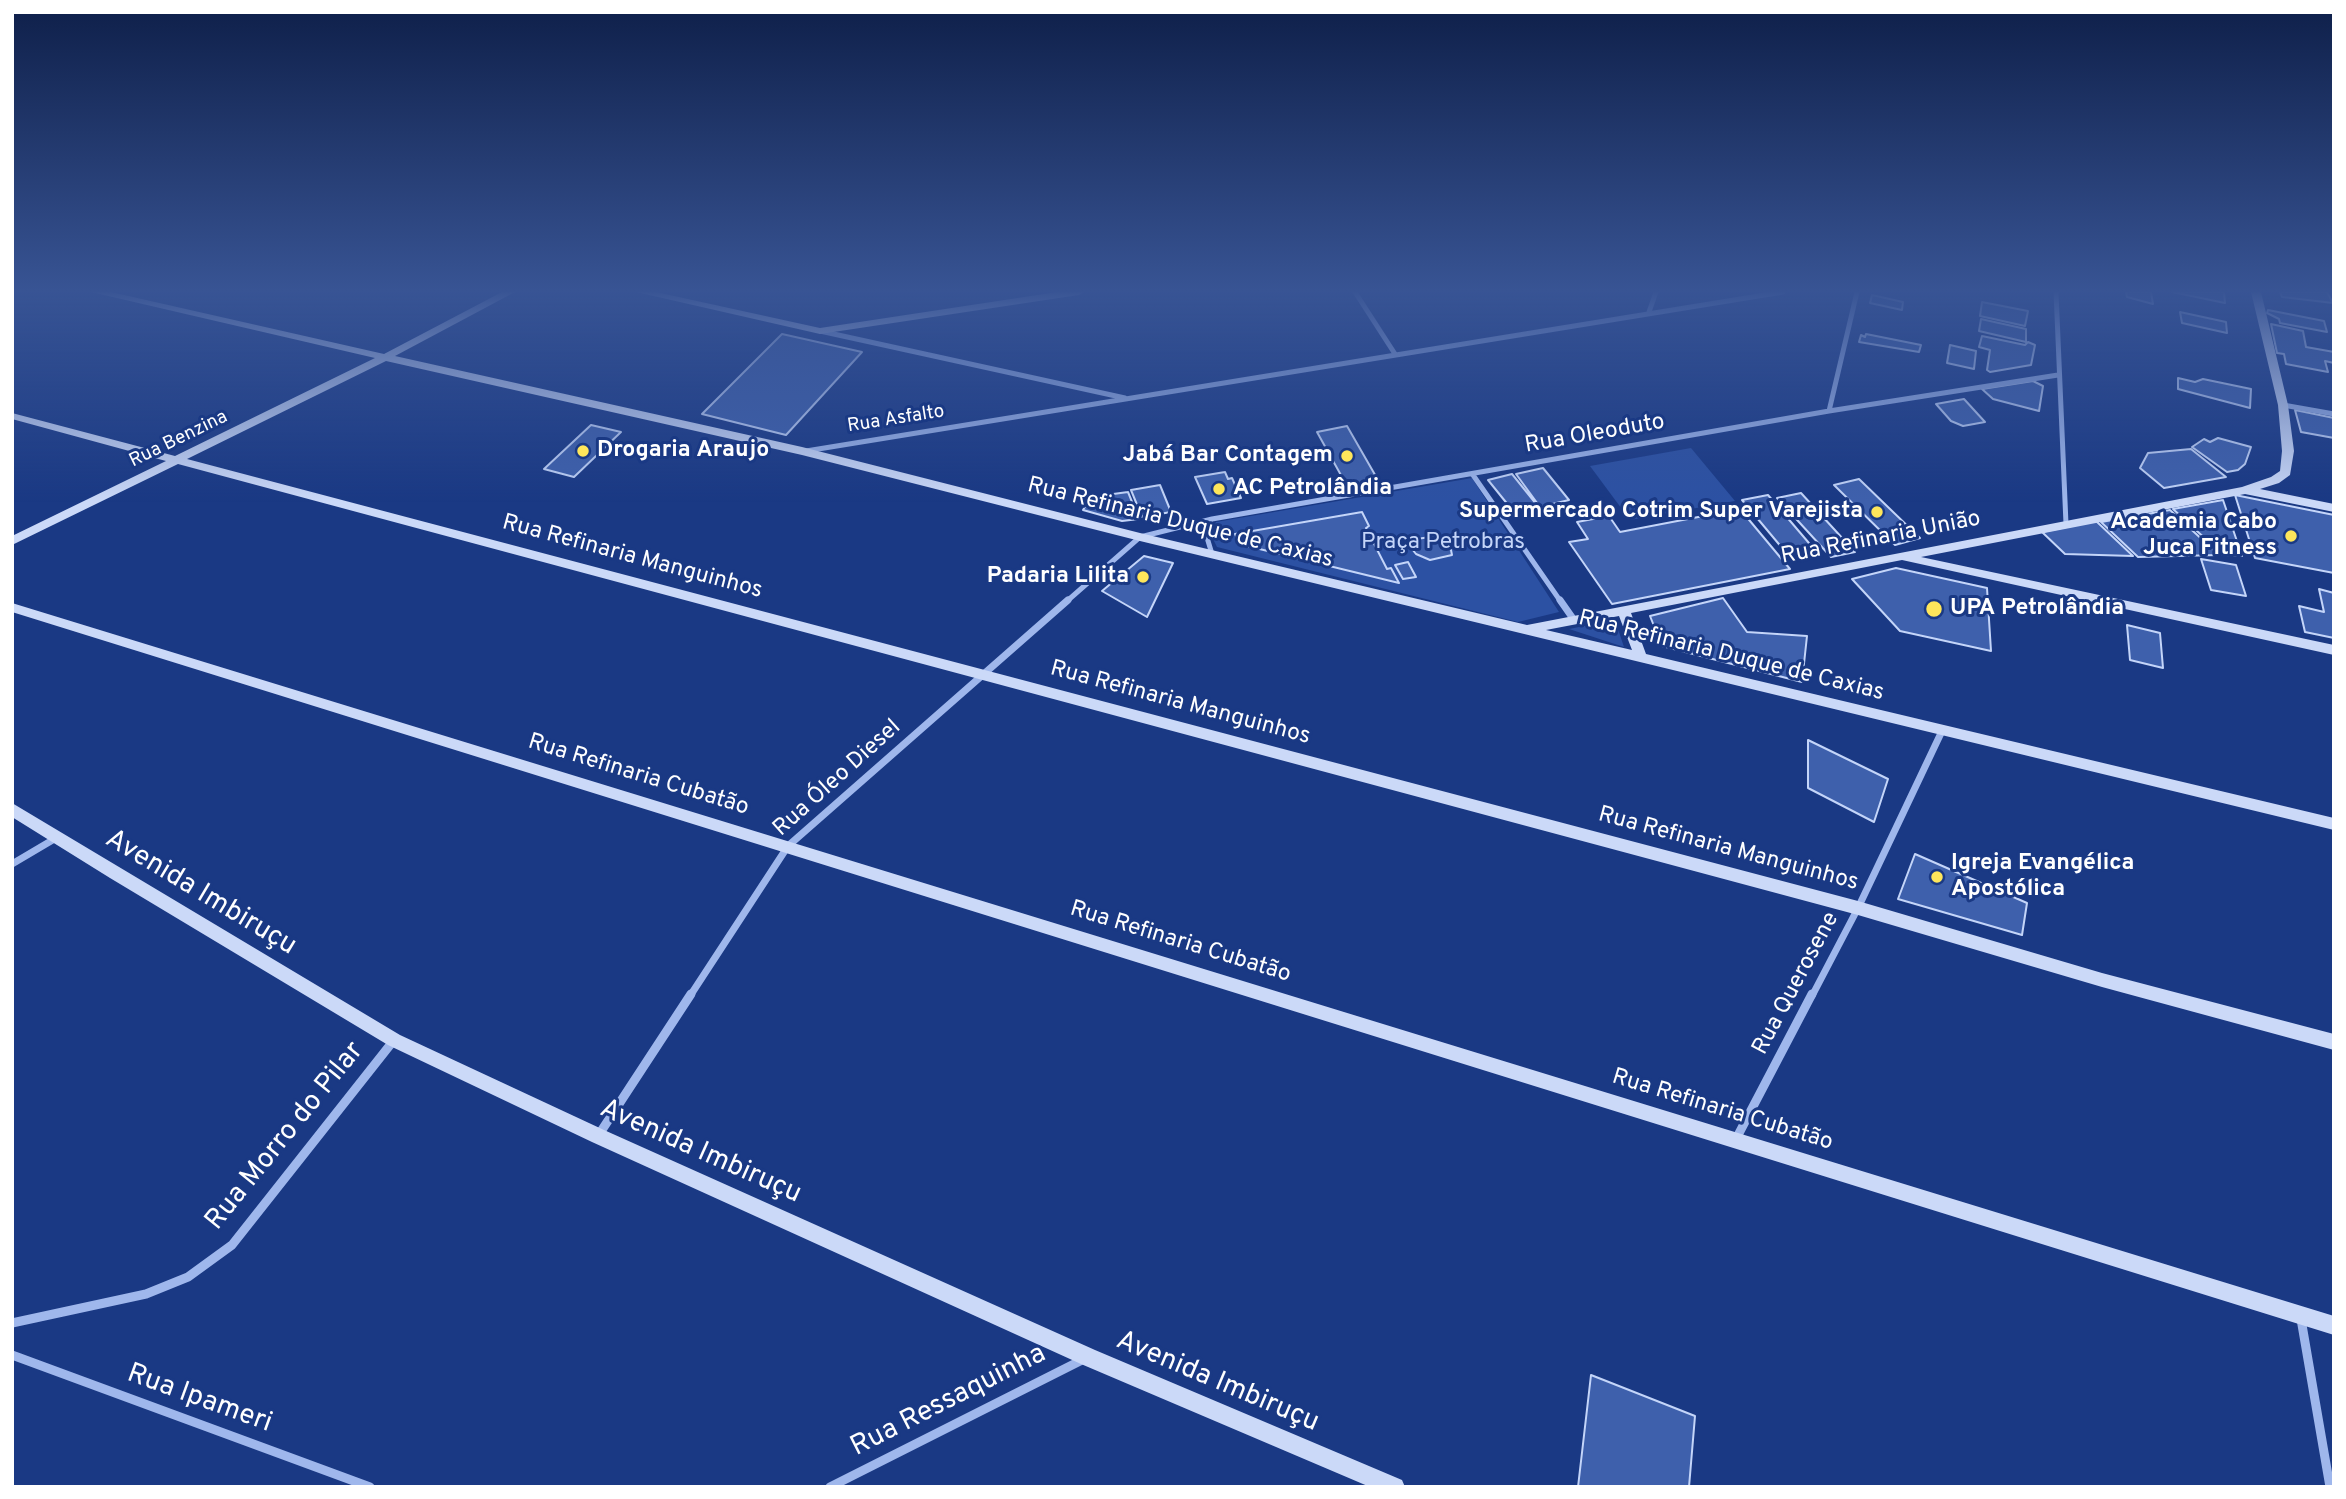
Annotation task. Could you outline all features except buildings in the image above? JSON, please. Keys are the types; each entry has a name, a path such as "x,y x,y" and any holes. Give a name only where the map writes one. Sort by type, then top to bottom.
{"street":[{"name":"Rua Benzina","path":"12,541 375,362"},
{"name":"Rua Refinaria Duque de Caxias","path":"407,362 802,451 1140,537 2334,824"},
{"path":"963,362 1129,398"},
{"name":"Rua Asfalto","path":"802,451 1347,362"},
{"path":"1829,411 1841,362"},
{"path":"2059,362 2066,524"},
{"path":"2244,490 2275,480 2286,472 2288,451 2283,405 2273,362"},
{"name":"Rua Oleoduto","path":"1140,537 1212,519 1829,411 2059,375"},
{"path":"2283,405 2334,414"},
{"name":"Rua Refinaria Manguinhos","path":"12,416 1858,908 2102,980 2334,1042"},
{"path":"1473,475 1574,620"},
{"path":"2244,490 2334,508"},
{"name":"Rua Refinaria União","path":"1527,629 2244,490"},
{"path":"1212,519 1205,530 1212,554"},
{"name":"Rua Óleo Diesel","path":"598,1136 788,846 1140,537"},
{"path":"1901,556 2334,650"},
{"name":"Rua Refinaria Cubatão","path":"12,607 2334,1326"},
{"path":"1623,610 1641,657"},
{"name":"Rua Querosene","path":"1736,1139 1858,908 1942,731"},
{"name":"Avenida Imbiruçu","path":"12,809 55,838 394,1040 598,1136 1088,1357 1395,1487"},
{"path":"12,864 55,838"},
{"name":"Rua Morro do Pilar","path":"12,1323 146,1294 188,1278 232,1245 394,1040"},
{"path":"2300,1315 2330,1487"},
{"name":"Rua Ipameri","path":"12,1355 370,1487"},
{"name":"Rua Ressaquinha","path":"830,1487 1088,1357"}],"green space":[{"path":"1691,448 1735,501 1630,520 1590,466"},
{"name":"Praça Petrobras","path":"1472,478 1559,612 1518,622 1217,547 1210,533 1216,522"},
{"path":"1615,620 1624,647 1569,629"}],"place":[{"name":"Drogaria Araujo","path":"583,451"},
{"name":"Jabá Bar Contagem","path":"1347,456"},
{"name":"AC Petrolândia","path":"1219,489"},
{"name":"Supermercado Cotrim Super Varejista","path":"1877,512"},
{"name":"Academia Cabo Juca Fitness","path":"2291,536"},
{"name":"Padaria Lilita","path":"1143,577"},
{"name":"UPA Petrolândia","path":"1934,609"},
{"name":"Igreja Evangélica Apostólica","path":"1937,877"}]}
